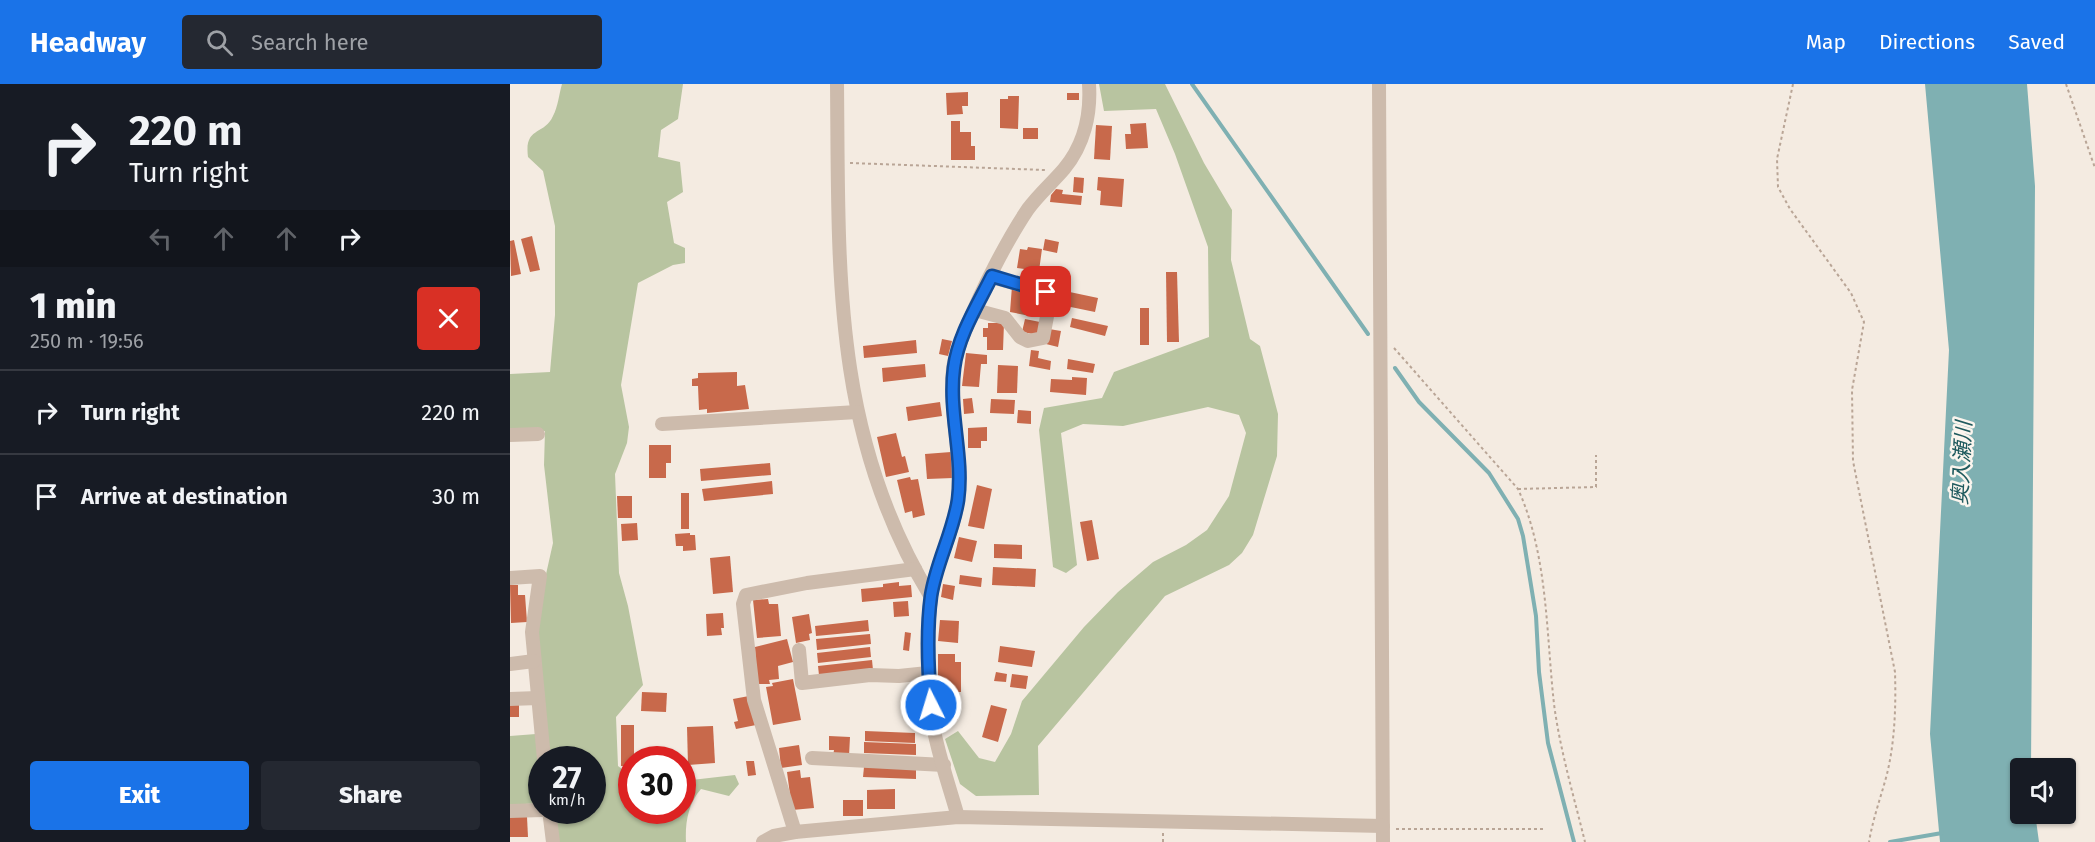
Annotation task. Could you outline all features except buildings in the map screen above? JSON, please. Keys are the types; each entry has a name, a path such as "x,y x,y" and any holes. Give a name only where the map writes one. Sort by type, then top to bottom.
{"street":[{"path":"837,84 843,323 847,363 857,412 879,493 931,597"},
{"path":"958,817 932,722 928,673 931,597 958,499 959,468 953,370 958,349 975,310 1027,211 1044,188 1063,171 1080,143 1090,107 1089,84"},
{"path":"764,842 774,836 795,831 958,817 1383,832 1379,84"},
{"path":"975,310 1005,318 1020,337 1028,341 1042,338 1050,300 1046,292 992,276"},
{"path":"662,424 857,412"},
{"path":"510,435 538,434"},
{"path":"795,831 750,684 743,604 747,595 807,583 915,569"},
{"path":"510,578 540,576 532,632 543,746"},
{"path":"799,650 802,683 870,675 899,676 928,673"},
{"path":"510,664 534,661"},
{"path":"510,699 538,698"},
{"path":"812,758 944,765"},
{"path":"510,811 528,810"},
{"path":"551,824 553,842"}],"path":[{"path":"1793,84 1777,159 1778,188 1790,209 1851,293 1864,322 1852,390 1853,461 1895,672 1896,702 1887,773 1874,812 1869,842"},
{"path":"2066,84 2095,168"},
{"path":"838,164 1063,171"},
{"path":"1380,333 1518,489 1529,515 1535,537 1555,706 1585,842"},
{"path":"1518,489 1596,487 1596,455"},
{"path":"1383,832 1546,829"}],"green space":[{"path":"562,84 683,84 678,119 661,130 658,157 680,162 683,192 667,202 674,243 685,248 685,263 673,265 638,283 621,385 629,427 627,443 615,474 619,573 628,606 643,685 616,717 618,824 687,824 686,842 557,842 555,824 606,824 606,746 547,746 538,668 538,610 553,543 544,465 545,431 510,430 510,374 550,372 555,315 555,226 543,171 528,157 528,147 529,140 549,122 557,105"},
{"path":"1099,84 1165,84 1204,163 1232,210 1231,260 1250,339 1260,346 1278,414 1277,456 1253,535 1242,553 1229,565 1165,596 1038,746 1039,795 976,796 960,784 945,739 958,731 979,758 995,762 1011,734 1022,701 1084,627 1118,592 1153,562 1186,545 1207,530 1229,496 1246,433 1239,415 1208,407 1123,426 1083,424 1061,433 1077,565 1066,573 1053,567 1039,430 1044,408 1102,398 1114,372 1209,337 1208,247 1175,154 1156,109 1104,111"},
{"path":"536,734 537,746 528,746 528,804 510,805 510,736"},
{"path":"735,775 739,784 729,796 701,789 696,796 696,780"}],"water":[{"name":"奥入瀬川","path":"1925,84 2027,84 2035,186 2031,758 2010,758 2010,824 2037,824 2039,842 1940,842 1930,734 1949,350"}],"waterway":[{"path":"1192,84 1368,334"},
{"path":"1395,368 1419,402 1489,473 1518,519 1523,536 1536,616 1539,672 1548,743 1574,842"},
{"path":"1890,842 1942,833"}],"route":[{"path":"931,705 928,673 931,597 958,499 959,468 953,394 953,370 958,349 968,323 992,276 1046,292"}]}
